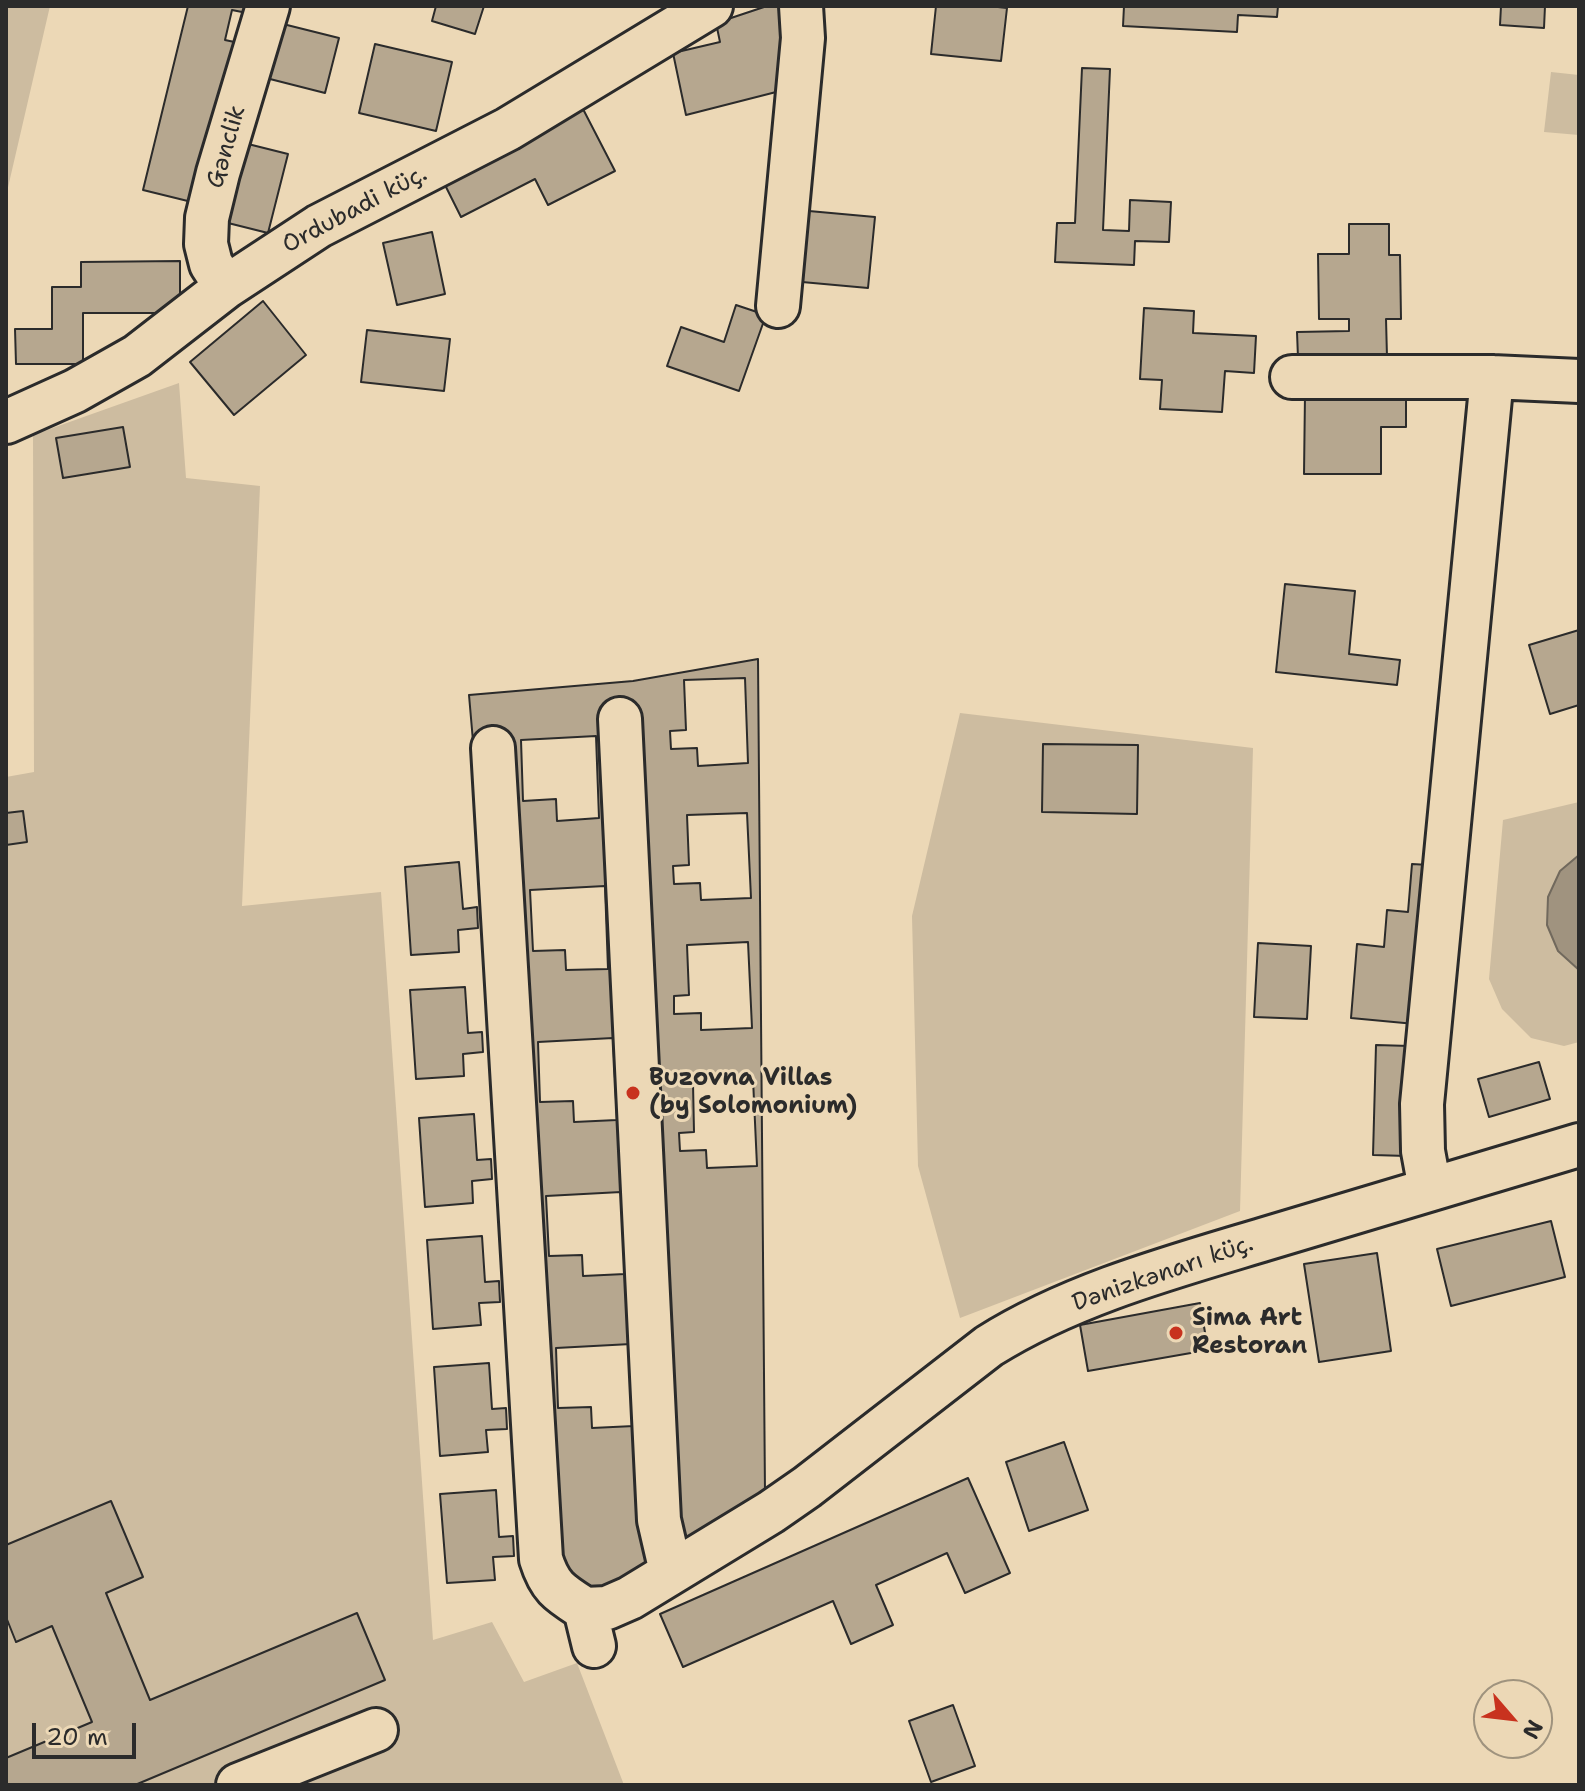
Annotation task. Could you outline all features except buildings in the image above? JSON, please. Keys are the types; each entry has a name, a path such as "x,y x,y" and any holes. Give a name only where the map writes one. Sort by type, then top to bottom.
{"street":[{"name":"Gənclik","path":"226,287 211,264 206,244 207,218 268,6"},
{"name":"Ordubadi küç.","path":"6,422 75,391 137,356 226,287 319,226 522,121 711,6"},
{"path":"778,306 803,38 801,6"},
{"path":"1292,377 1492,377 1579,381"},
{"path":"1430,1189 1423,1151 1422,1104 1492,377"},
{"path":"620,719 659,1520 671,1572"},
{"name":"Dənizkənarı küç.","path":"493,748 541,1559 552,1585 567,1598 590,1627 607,1608 630,1598 771,1512 1009,1333 1143,1275 1579,1145"},
{"path":"238,1785 376,1730"}],"shaded area":[{"path":"6,6 50,6 6,196"},
{"path":"1551,72 1579,75 1579,135 1544,132"},
{"path":"179,383 186,478 260,486 242,906 381,892 433,1640 492,1622 524,1682 577,1663 624,1785 6,1785 6,777 34,772 33,435"},
{"path":"960,713 1253,748 1240,1211 960,1318 918,1166 912,916"},
{"path":"1579,802 1579,1042 1564,1046 1531,1038 1502,1009 1489,979 1503,820"},
{"path":"1579,855 1579,970 1558,951 1547,925 1548,897 1560,871"}],"place":[{"name":"Buzovna Villas (by Solomonium)","path":"633,1093"},
{"name":"Sima Art Restoran","path":"1176,1333"}]}
